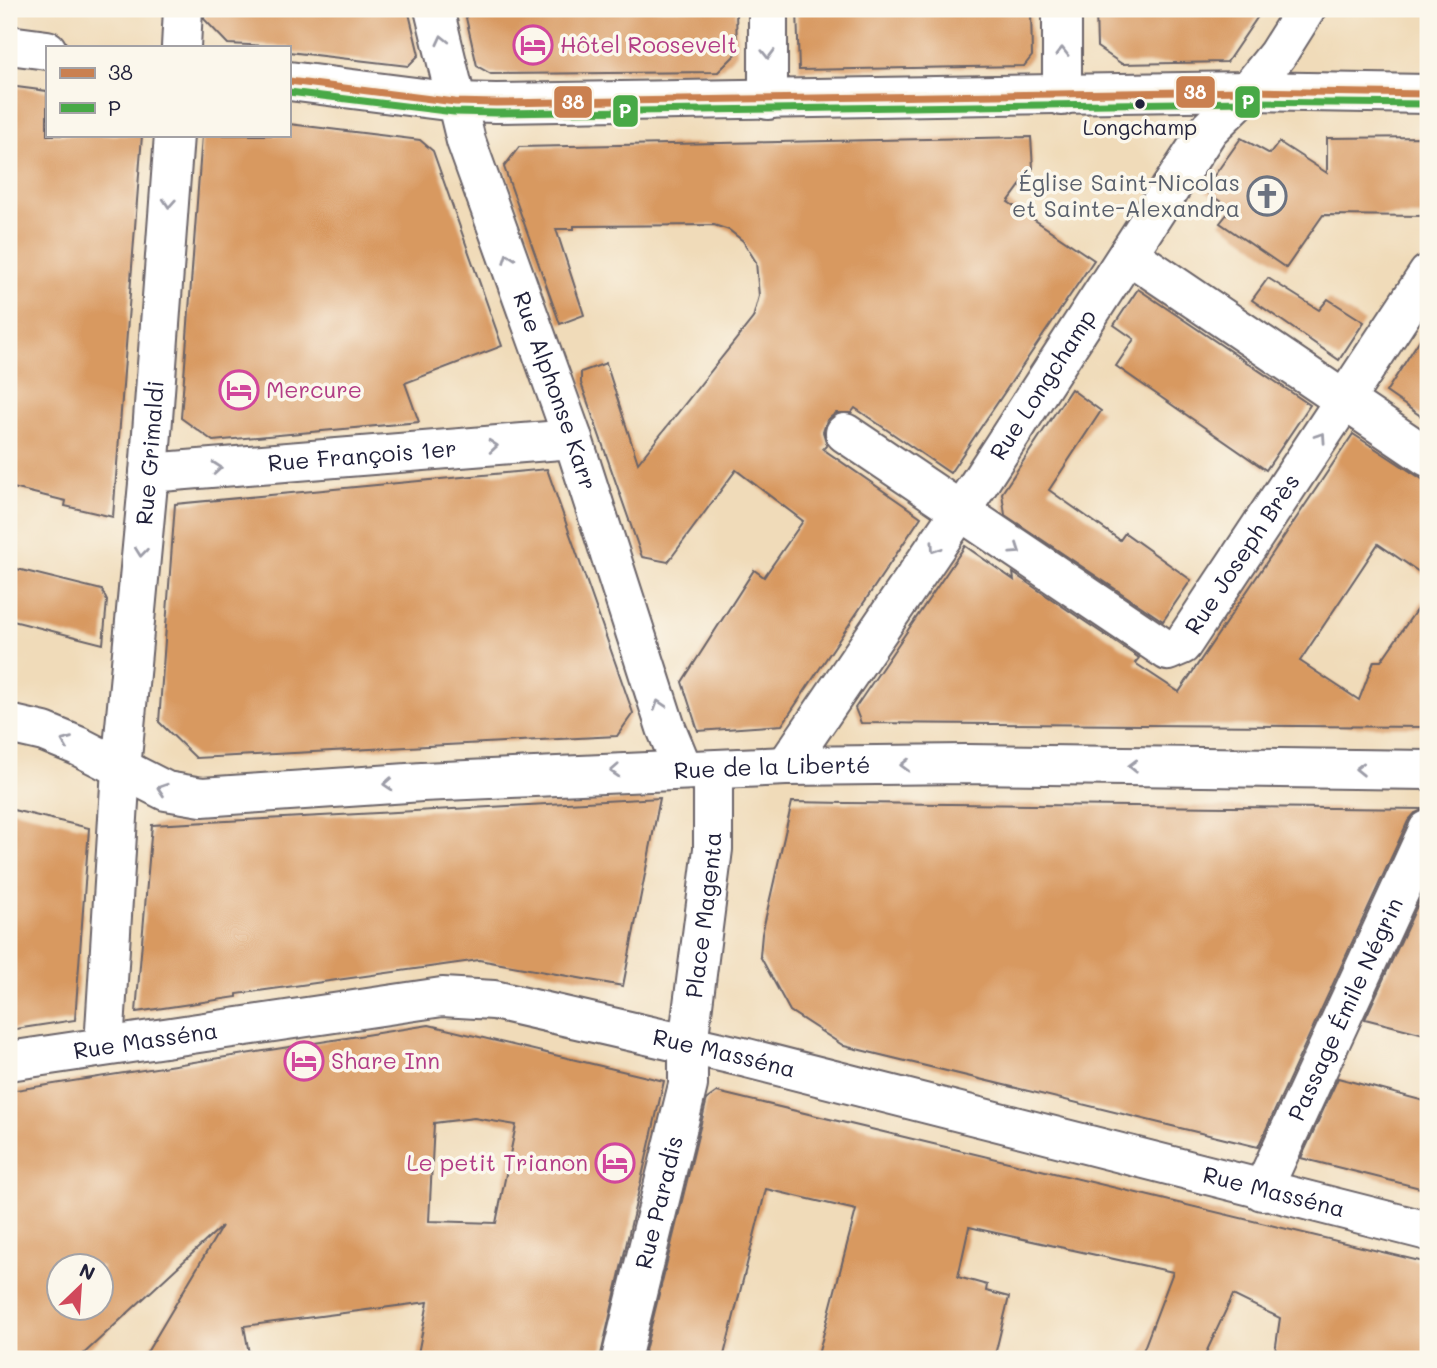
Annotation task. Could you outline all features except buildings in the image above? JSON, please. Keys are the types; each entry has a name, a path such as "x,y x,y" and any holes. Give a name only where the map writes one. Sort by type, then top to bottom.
{"street":[{"path":"181,46 183,9"},
{"name":"Rue Alphonse Karr","path":"434,9 455,102 474,162 573,439 666,728 698,778"},
{"path":"768,9 768,100"},
{"path":"1062,9 1062,96"},
{"name":"Rue Longchamp","path":"786,766 959,512 1209,129 1248,91 1277,55 1306,9"},
{"path":"9,45 46,50"},
{"path":"290,81 455,102 1062,96 1248,91 1428,93"},
{"name":"Rue Grimaldi","path":"104,1046 121,769 149,473 174,136"},
{"path":"1128,254 1428,457"},
{"name":"Rue Joseph Brès","path":"959,512 1168,652 1182,645 1428,274"},
{"path":"845,432 959,512"},
{"name":"Rue François 1er","path":"149,473 573,439"},
{"name":"Rue de la Liberté","path":"9,724 55,737 166,791 202,797 422,782 698,778 786,766 967,764 1428,770"},
{"name":"Place Magenta","path":"688,1044 712,849 698,778"},
{"name":"Passage Émile Négrin","path":"1262,1191 1428,830"},
{"name":"Rue Masséna","path":"9,1061 442,997 494,1000 688,1044 1428,1231"},
{"name":"Rue Paradis","path":"621,1359 688,1085 688,1044"}],"transit line":[{"name":"38","path":"290,81 455,102 496,103 1248,91 1428,94"},
{"name":"P","path":"290,92 454,112 496,113 1248,102 1428,104"}],"place":[{"name":"Hôtel Roosevelt","path":"533,45"},
{"name":"Longchamp","path":"1140,104"},
{"name":"Église Saint-Nicolas et Sainte-Alexandra","path":"1267,196"},
{"name":"Mercure","path":"239,390"},
{"name":"Share Inn","path":"304,1061"},
{"name":"Le petit Trianon","path":"615,1163"}]}
